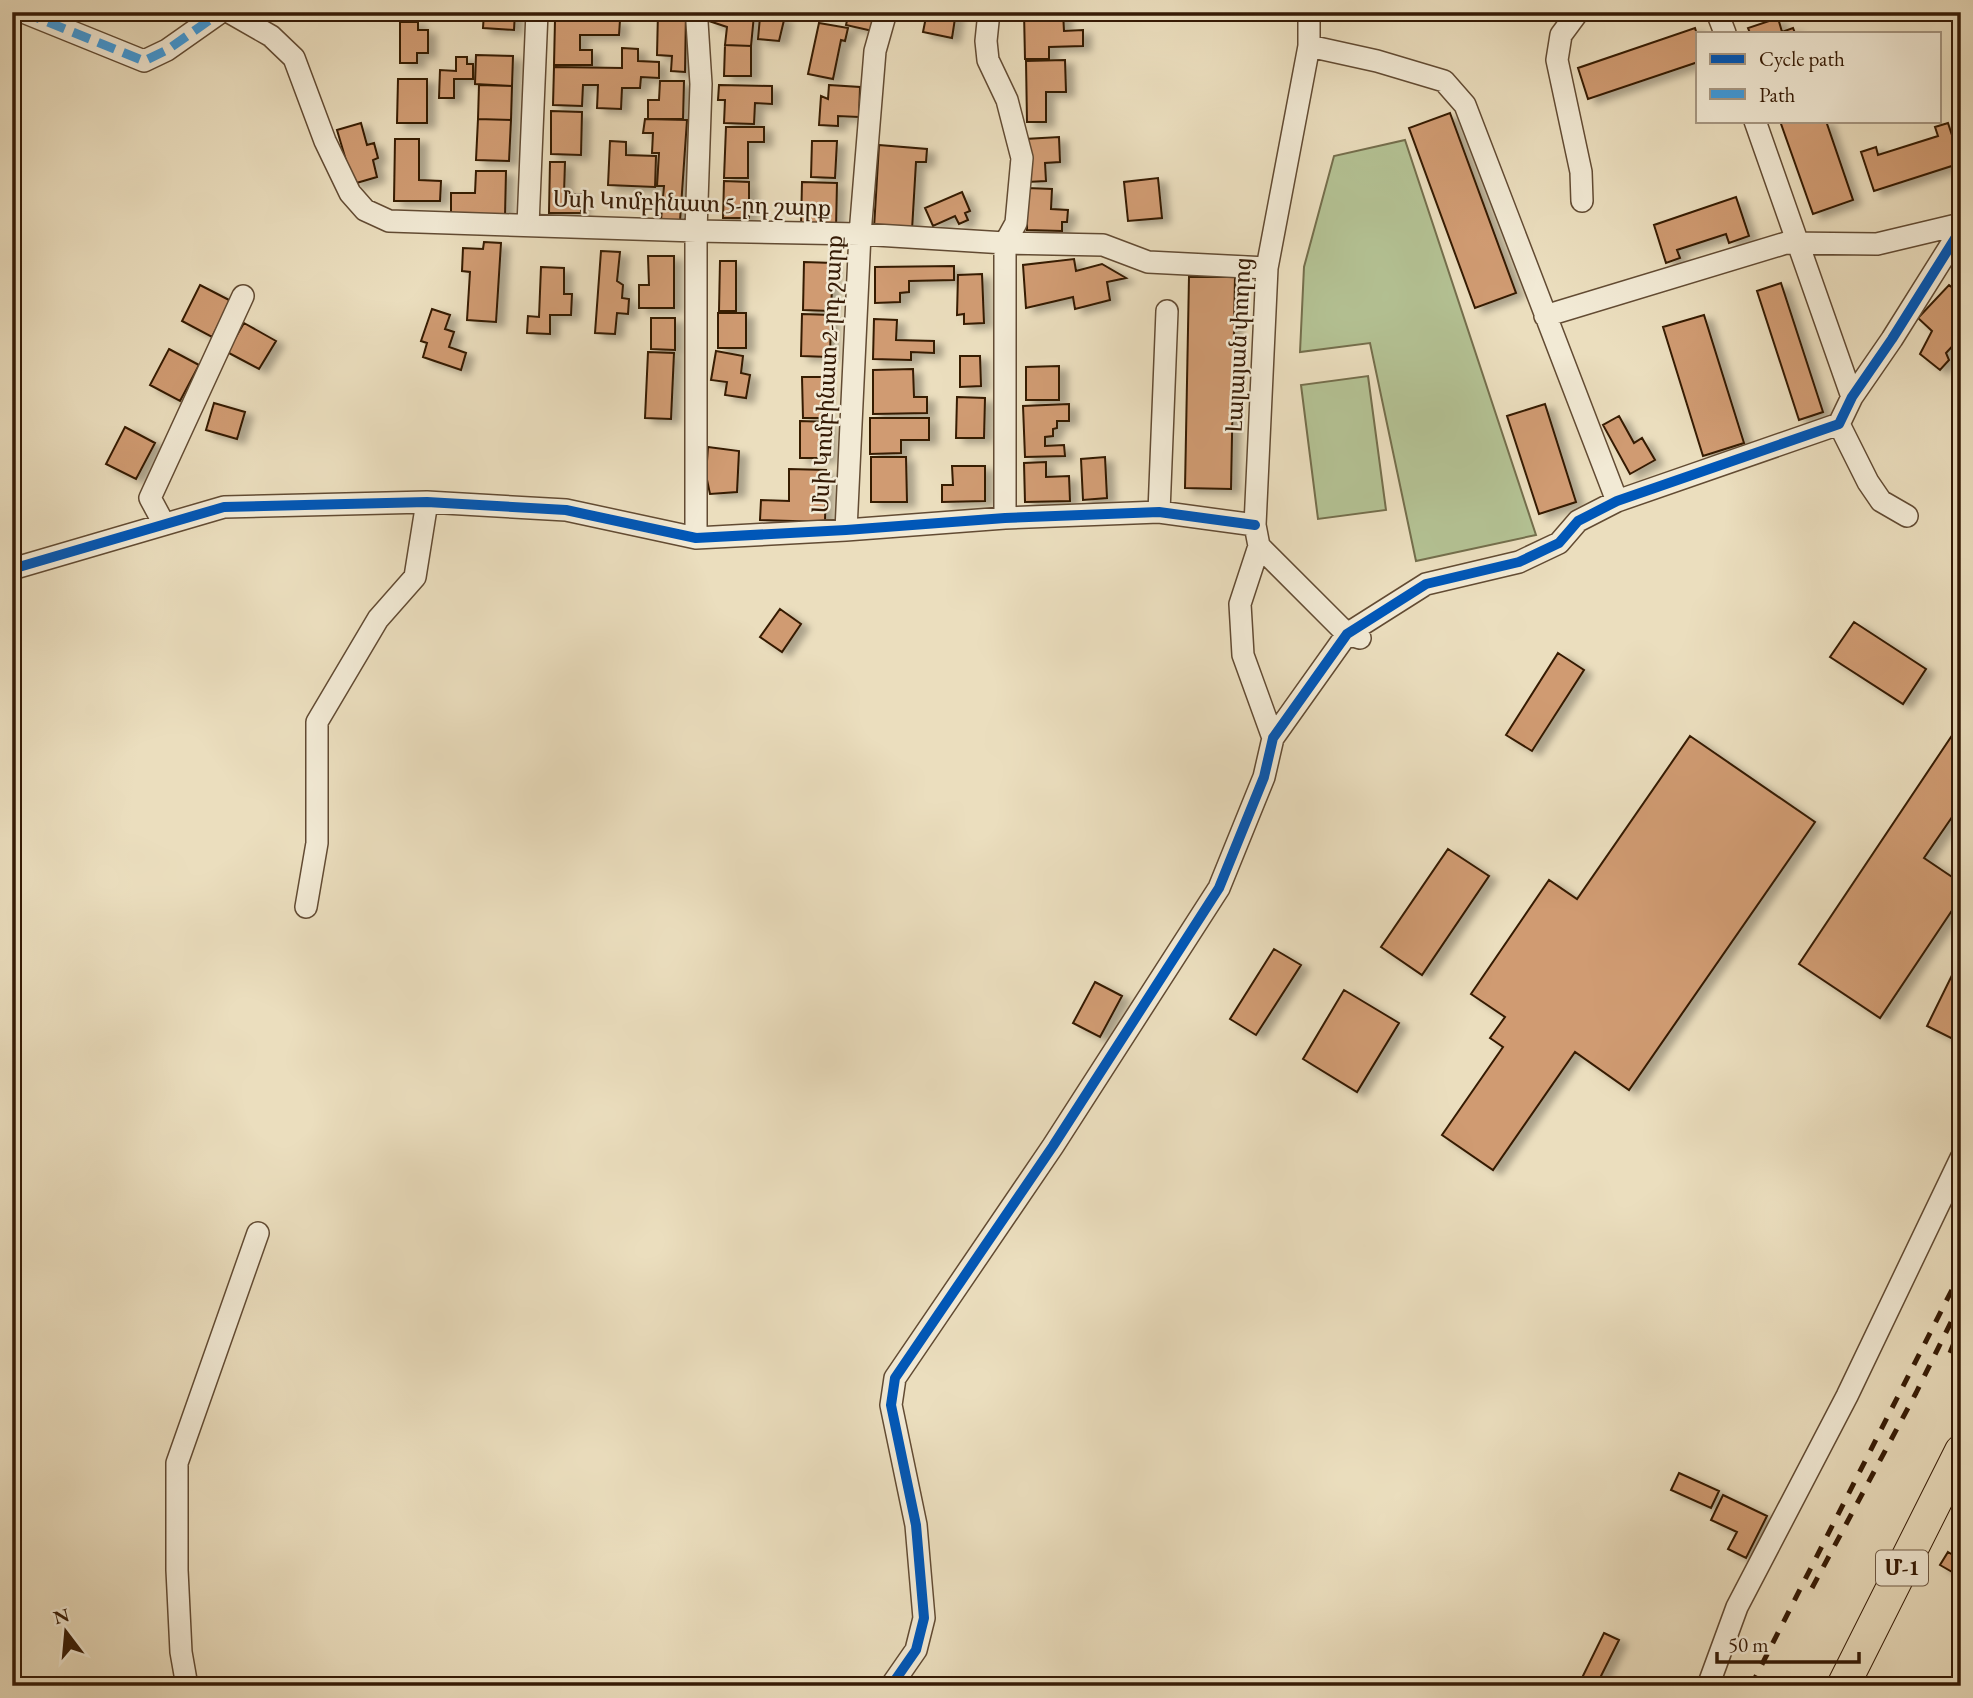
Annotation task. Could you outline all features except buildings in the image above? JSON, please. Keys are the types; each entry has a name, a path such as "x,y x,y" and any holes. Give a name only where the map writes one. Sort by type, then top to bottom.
{"highway":[{"name":"Մ-1","path":"1843,1686 1952,1494 1961,1451"}],"street":[{"path":"23,12 144,61 167,50 221,12"},
{"name":"Մսի Կոմբինատ 5-րդ շարք","path":"229,12 271,36 294,58 325,141 350,193 365,210 389,221 696,232 860,234 1005,243 1103,245 1148,262 1267,268"},
{"path":"528,225 537,12"},
{"name":"Մսի Կոմբինատ 2-րդ շարք","path":"846,530 860,234 875,51 886,12"},
{"path":"989,12 986,41 988,60 1007,100 1021,158 1016,223 1005,243 1005,518"},
{"name":"Լալայան փողոց","path":"1259,547 1255,524 1267,268 1309,46 1309,12"},
{"path":"1578,12 1561,35 1557,60 1581,172 1582,201"},
{"path":"1717,12 1725,32"},
{"path":"696,538 696,232 702,84 697,22"},
{"path":"1309,46 1377,61 1444,81 1465,105 1617,501"},
{"path":"1755,122 1852,397"},
{"path":"1545,316 1786,243 1877,243 1961,227"},
{"path":"891,1686 916,1650 924,1618 916,1525 891,1405 895,1378 1060,1134 1219,888 1264,777 1273,738 1354,636 1426,584 1519,562 1559,543 1578,522 1617,501 1839,424 1852,397 1899,328 1961,227"},
{"path":"164,524 150,498 243,296"},
{"path":"1159,512 1167,311"},
{"path":"1839,424 1868,482 1881,501 1907,516"},
{"path":"306,906 317,843 317,722 377,620 415,577 428,502"},
{"path":"12,569 224,508 428,502 566,510 696,538 1005,518 1159,512 1255,524"},
{"path":"1273,738 1243,655 1240,604 1259,547 1354,636"},
{"path":"1708,1686 1737,1607 1847,1396 1961,1158"},
{"path":"187,1686 181,1652 177,1464 258,1233"}],"green space":[{"path":"1405,140 1536,535 1416,561 1370,343 1300,352 1304,267 1334,156"},
{"path":"1368,376 1386,510 1318,519 1301,385"}],"railway":[{"path":"1751,1686 1961,1272"},
{"path":"1812,1588 1916,1393 1961,1302"},
{"path":"1950,1353 1961,1325"}],"marked path":[{"path":"23,12 144,61 167,50 221,12"}],"cycle path":[{"path":"891,1686 916,1650 924,1618 916,1525 891,1405 895,1378 1053,1146 1219,888 1264,777 1273,738 1347,634 1426,584 1519,562 1559,543 1578,521 1617,501 1839,424 1852,397 1961,229"},
{"path":"12,569 224,507 427,502 566,510 696,538 1005,518 1159,512 1255,525"}]}
